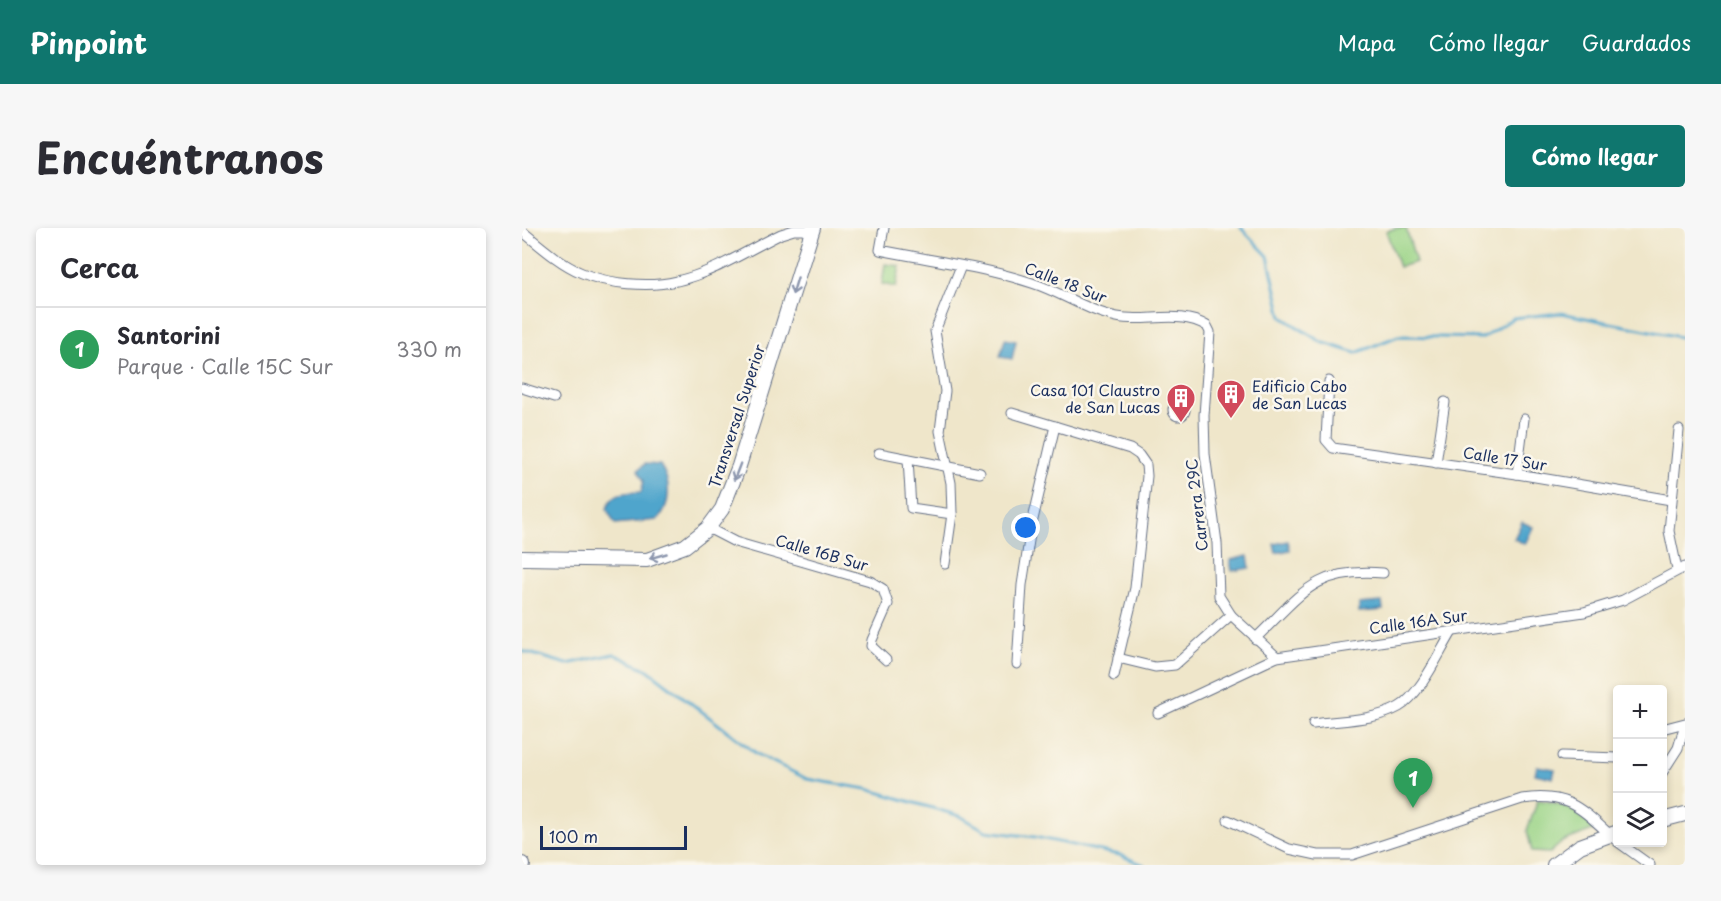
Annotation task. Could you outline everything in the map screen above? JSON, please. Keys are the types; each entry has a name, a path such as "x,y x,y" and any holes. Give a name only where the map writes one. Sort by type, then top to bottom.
{"main road":[{"name":"Transversal Superior","path":"522,558 647,560 686,546 708,528 722,508 739,466 812,229"},
{"path":"1667,819 1685,814"},
{"path":"1554,865 1567,853 1595,839 1613,838"}],"street":[{"name":"Calle 18 Sur","path":"884,228 880,250 961,266 1034,284 1100,313 1120,318 1188,318 1207,326"},
{"path":"522,231 582,273 609,280 655,284 676,282 694,276 781,234 794,230 812,229"},
{"path":"945,564 952,514 947,466 940,431 945,391 935,331 961,266"},
{"name":"Carrera 29C","path":"1207,326 1210,332 1204,416 1205,453 1217,543 1219,596 1231,615 1277,657"},
{"name":"Calle 17 Sur","path":"1329,381 1326,440 1333,448 1517,474 1671,500"},
{"path":"522,388 554,398"},
{"path":"1436,463 1445,402"},
{"path":"1184,413 1204,416"},
{"path":"1012,414 1130,449 1139,455 1146,465 1146,500 1135,588 1114,676"},
{"path":"1517,474 1524,419"},
{"path":"1017,664 1022,585 1031,528 1055,426"},
{"path":"1679,430 1670,531 1681,568"},
{"path":"879,453 980,473"},
{"path":"908,459 911,508 952,514"},
{"name":"Calle 16B Sur","path":"708,528 735,542 870,581 883,589 888,604 872,640 872,646 886,660"},
{"name":"Calle 16A Sur","path":"1158,713 1277,657 1602,608 1631,596 1681,568"},
{"path":"1255,639 1300,595 1324,578 1353,571 1383,573"},
{"path":"1118,658 1155,667 1175,664 1231,615"},
{"path":"1313,724 1384,714 1401,706 1413,695 1452,632"},
{"path":"1437,633 1443,646"},
{"path":"1667,728 1685,723"},
{"path":"1667,765 1678,748 1685,723"},
{"path":"1562,756 1613,758"},
{"path":"1228,820 1289,849 1317,855 1352,855 1522,799 1541,796 1559,798 1574,805 1613,836"},
{"path":"1595,839 1597,824"},
{"path":"1627,847 1650,865"}],"green space":[{"path":"1406,228 1416,262 1399,267 1386,231"},
{"path":"885,264 900,266 896,287 882,284"},
{"path":"1538,800 1569,808 1595,829 1562,842 1550,853 1532,852 1527,830"}],"water":[{"path":"1005,339 1016,341 1012,359 1000,357"},
{"path":"645,464 660,465 664,471 668,493 662,514 657,520 615,524 607,509 609,503 620,494 641,492 644,481 638,470"},
{"path":"1522,522 1533,527 1525,544 1514,539"},
{"path":"1288,541 1290,550 1276,553 1274,544"},
{"path":"1248,556 1250,568 1232,571 1230,560"},
{"path":"1382,602 1383,610 1359,612 1359,604"},
{"path":"1537,766 1555,769 1553,778 1535,774"}],"waterway":[{"path":"1241,228 1268,256 1282,317 1321,342 1356,353 1398,336 1483,338 1513,318 1561,313 1685,338"},
{"path":"522,651 567,664 614,654 648,670 757,754 807,779 867,789 960,816 986,831 1035,837 1120,855 1144,865"}],"place":[{"name":"Edificio Cabo de San Lucas","path":"1231,420"},
{"name":"Casa 101 Claustro de San Lucas","path":"1181,424"},
{"name":"Santorini","path":"1413,808"}]}
